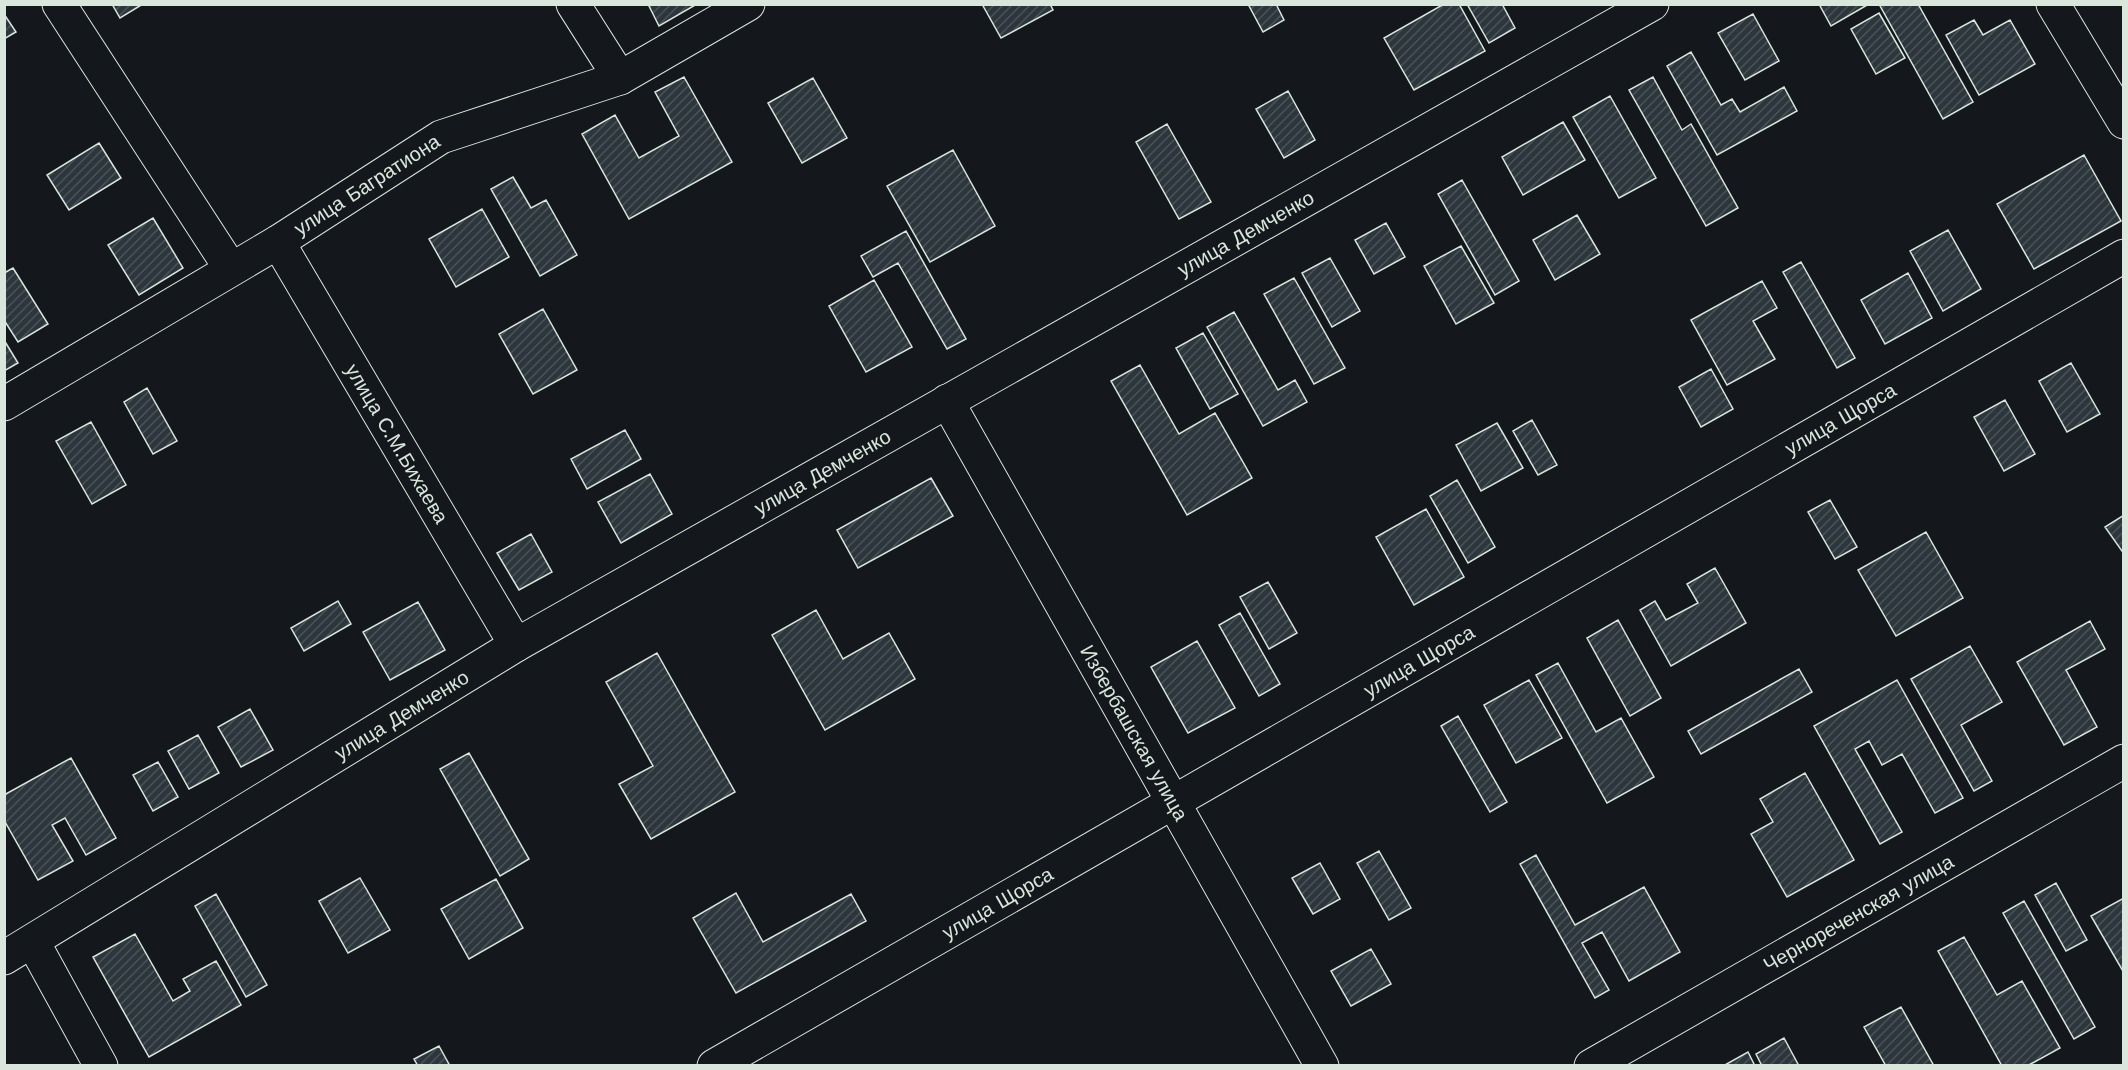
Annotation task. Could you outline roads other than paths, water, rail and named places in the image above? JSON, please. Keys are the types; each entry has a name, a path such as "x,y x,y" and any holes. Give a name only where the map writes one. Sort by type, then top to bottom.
{"street":[{"path":"59,4 231,269"},
{"path":"573,4 620,78"},
{"name":"улица Багратиона","path":"4,404 278,242 441,137 620,78 747,4"},
{"name":"улица Демченко","path":"4,958 516,645 1652,4"},
{"path":"2053,4 2124,122"},
{"name":"улица С.М.Бихаева","path":"278,242 516,645"},
{"name":"улица Щорса","path":"714,1065 2124,255"},
{"name":"Избербашская улица","path":"947,401 1322,1065"},
{"name":"Чернореченская улица","path":"1591,1065 2124,761"},
{"path":"33,942 100,1065"}]}
